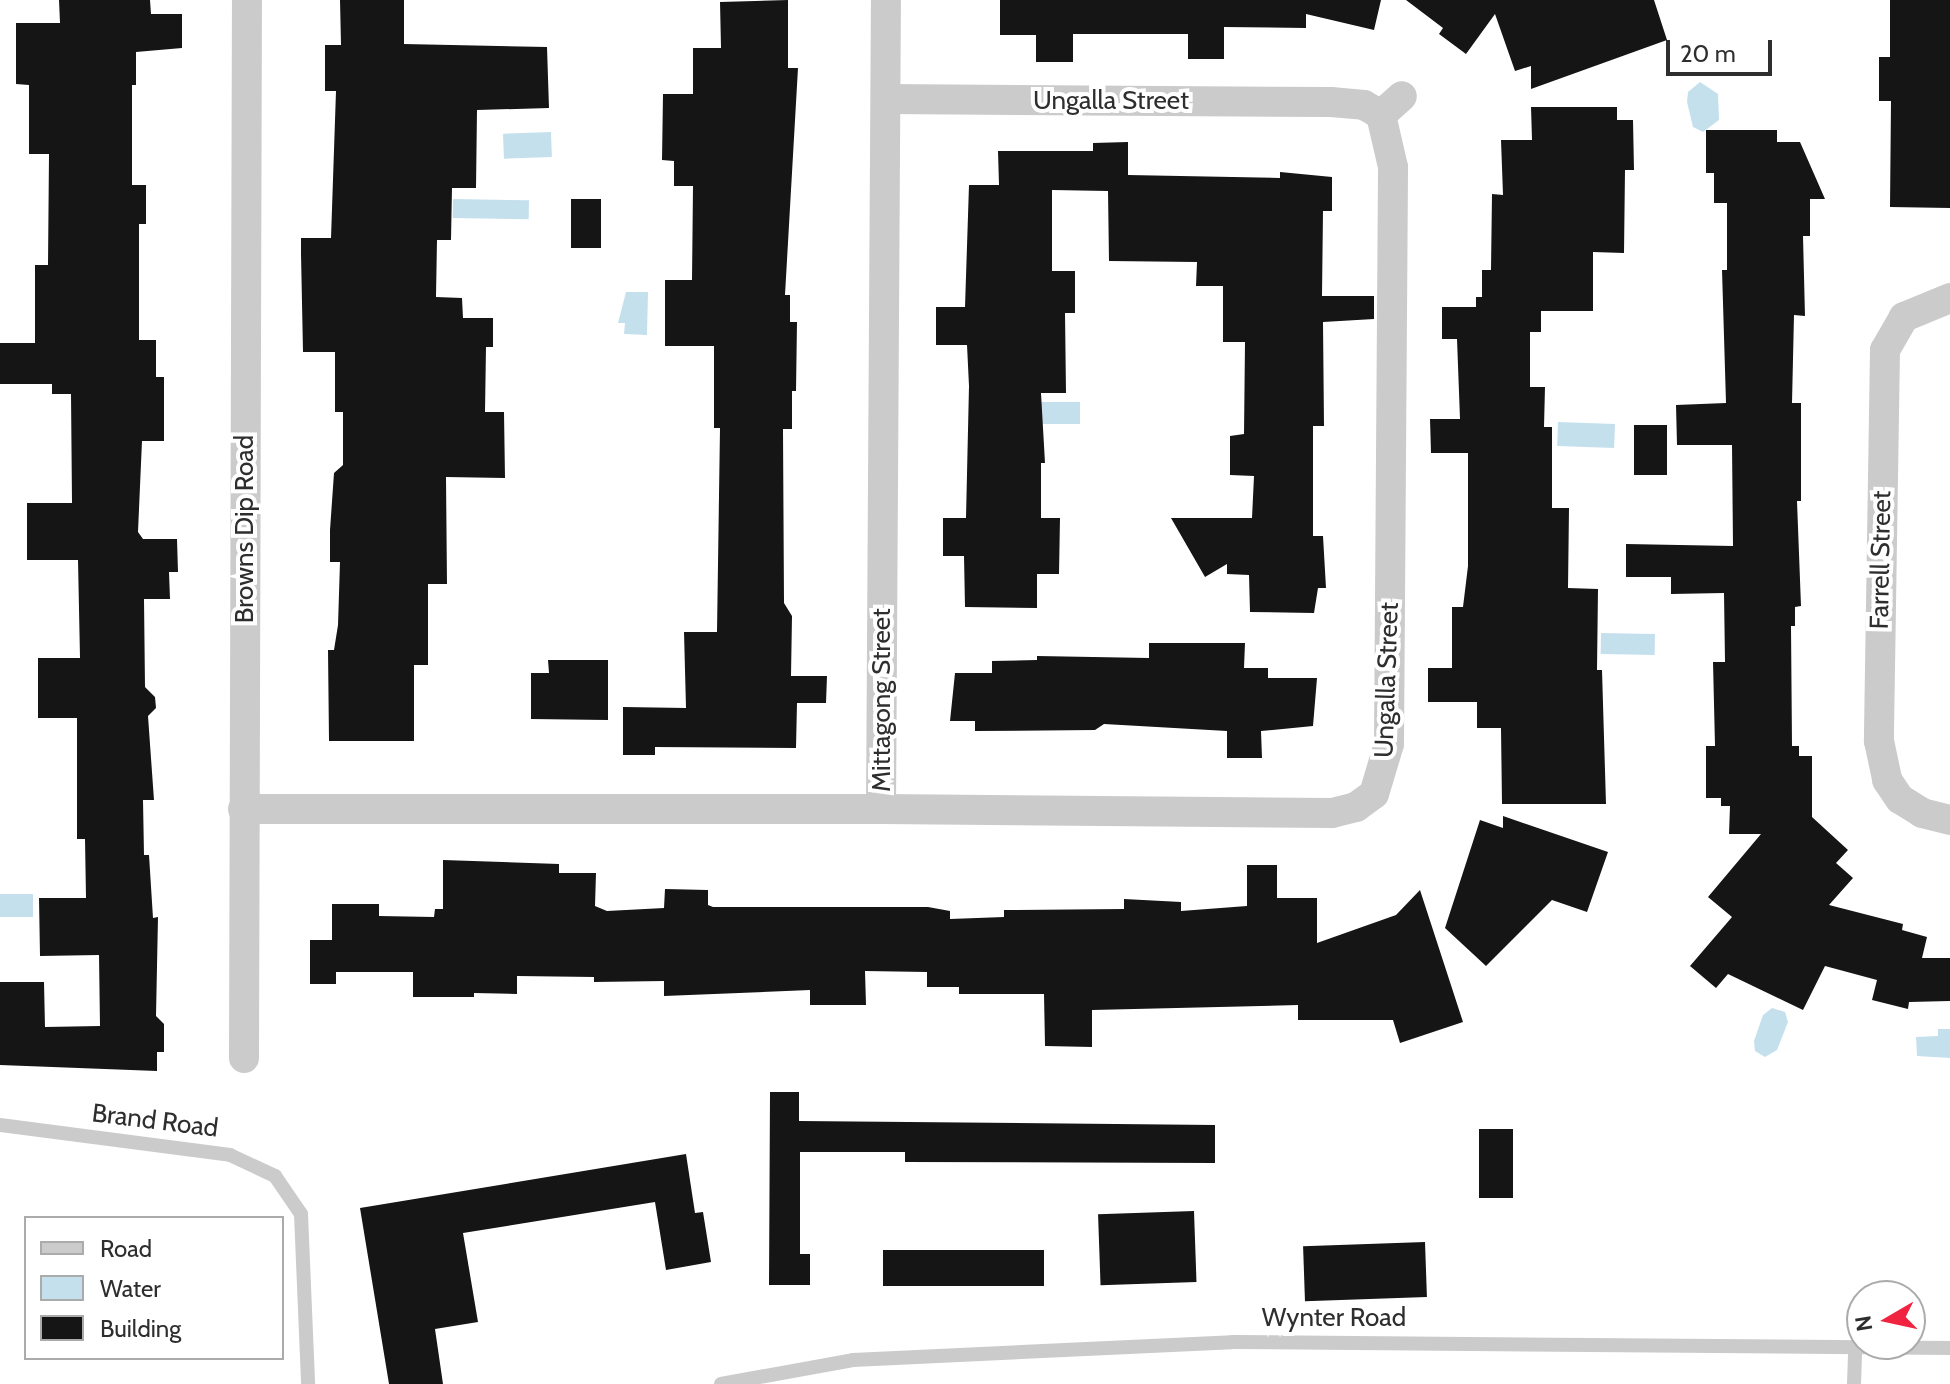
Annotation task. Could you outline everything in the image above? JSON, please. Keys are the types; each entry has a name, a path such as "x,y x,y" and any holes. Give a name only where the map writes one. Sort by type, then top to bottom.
{"street":[{"name":"Browns Dip Road","path":"244,1058 247,0"},
{"name":"Mittagong Street","path":"243,809 881,809 886,0"},
{"name":"Ungalla Street","path":"881,809 1332,813 1356,807 1374,794 1388,759 1389,729 1393,167 1392,106 1331,102 886,99"},
{"name":"Farrell Street","path":"1950,298 1904,317 1885,350 1879,741 1887,780 1900,799 1922,813 1950,820"}],"lane":[{"name":"Brand Road","path":"0,1125 230,1155 275,1176 301,1214 308,1384"},
{"name":"Wynter Road","path":"721,1384 853,1360 1046,1348 1423,1342 1846,1348"},
{"name":"Wynter Road","path":"1926,1348 1950,1348"},
{"path":"1854,1384 1855,1360"}],"water":[{"path":"1700,82 1718,94 1719,120 1703,132 1693,127 1687,102 1688,92"},
{"path":"551,132 552,157 504,159 503,134"},
{"path":"453,199 529,200 529,219 453,218"},
{"path":"626,292 648,292 647,335 624,334 625,323 618,323"},
{"path":"1035,402 1080,402 1080,424 1035,424"},
{"path":"1558,422 1615,424 1614,448 1557,446"},
{"path":"1601,633 1655,634 1655,655 1601,654"},
{"path":"0,894 33,894 33,917 0,917"},
{"path":"1772,1008 1785,1012 1788,1022 1777,1050 1765,1057 1755,1051 1754,1041 1763,1015"},
{"path":"1938,1029 1950,1029 1950,1058 1917,1056 1916,1037 1938,1036"}],"building":[{"path":"59,0 150,0 151,14 182,14 182,48 136,52 136,85 132,85 132,185 146,185 146,224 139,224 139,340 156,340 156,377 164,377 164,441 142,441 138,532 143,539 177,539 178,572 169,572 170,599 144,599 145,687 155,697 156,708 148,716 154,800 143,800 144,855 149,855 153,918 158,917 156,1016 164,1024 164,1052 157,1052 157,1071 0,1065 0,982 44,982 45,1027 100,1026 99,955 40,956 39,898 86,898 85,839 77,839 77,718 38,718 38,658 80,658 78,560 27,560 27,503 72,503 71,394 52,394 52,384 0,384 0,343 35,343 35,265 48,265 49,154 29,154 29,85 16,84 16,23 60,23"},
{"path":"340,0 404,0 404,44 547,47 549,108 477,110 476,188 452,188 451,240 437,240 436,297 462,298 463,318 493,318 493,347 486,347 485,412 504,412 505,478 446,477 447,584 428,584 428,665 414,665 414,741 329,741 328,650 334,650 338,625 340,562 330,562 330,530 334,473 343,465 343,412 335,412 335,352 303,352 301,238 331,238 336,91 325,91 325,45 341,45"},
{"path":"788,0 788,68 798,68 785,295 790,295 790,322 797,322 792,429 783,429 784,603 792,616 791,676 827,676 826,703 797,703 796,748 655,747 655,755 623,755 623,707 686,708 684,632 717,632 720,428 714,428 714,346 665,346 665,280 692,280 693,186 674,186 674,161 662,160 663,94 693,94 693,48 721,48 720,2"},
{"path":"1000,0 1381,0 1374,30 1306,14 1306,28 1224,27 1224,59 1188,59 1188,34 1073,34 1073,62 1036,62 1036,35 1000,35"},
{"path":"1406,0 1654,0 1667,40 1531,89 1531,66 1515,71 1495,14 1466,54 1439,34 1443,28"},
{"path":"1890,0 1950,0 1950,208 1890,207 1891,101 1879,101 1879,57 1890,57"},
{"path":"1531,107 1617,107 1617,120 1633,120 1634,170 1625,170 1624,253 1593,252 1593,311 1541,311 1541,332 1530,332 1530,387 1545,387 1544,427 1552,427 1552,508 1569,508 1568,588 1598,589 1597,670 1602,670 1606,804 1502,804 1501,728 1477,728 1477,702 1428,702 1428,668 1452,668 1452,607 1463,607 1468,566 1468,453 1431,453 1430,419 1460,419 1457,339 1442,339 1442,307 1476,307 1476,297 1482,297 1482,270 1491,270 1492,194 1503,195 1501,140 1532,140"},
{"path":"1706,130 1777,130 1777,142 1800,142 1825,199 1810,199 1810,236 1803,236 1805,316 1794,315 1792,403 1801,403 1801,501 1797,501 1801,606 1795,607 1795,626 1791,626 1792,746 1799,746 1799,756 1812,756 1812,817 1848,850 1836,863 1853,878 1829,905 1903,924 1902,930 1927,937 1922,958 1950,958 1950,1001 1909,1002 1908,1009 1872,1000 1877,980 1825,966 1803,1010 1728,974 1716,988 1690,966 1732,917 1708,897 1761,834 1729,834 1730,806 1721,806 1721,798 1706,798 1706,746 1715,746 1713,662 1725,662 1724,593 1671,594 1671,577 1626,577 1626,544 1733,546 1732,445 1677,445 1676,405 1726,403 1722,270 1727,270 1727,203 1714,203 1714,173 1706,173"},
{"path":"1128,142 1128,175 1280,178 1280,172 1332,177 1332,211 1323,211 1322,296 1374,296 1374,319 1323,322 1324,426 1313,426 1313,536 1323,536 1326,588 1318,588 1314,613 1250,612 1249,575 1227,574 1227,564 1205,577 1171,518 1252,518 1254,476 1230,475 1230,436 1244,434 1245,342 1223,342 1223,286 1196,286 1197,262 1109,261 1108,191 1052,190 1052,271 1075,271 1075,313 1065,313 1066,393 1041,393 1045,463 1041,463 1041,518 1060,518 1059,574 1037,574 1037,608 965,607 964,556 943,556 943,518 966,518 969,386 967,345 936,345 936,307 965,307 969,185 999,185 998,151 1093,151 1093,143"},
{"path":"571,199 601,199 601,248 571,248"},
{"path":"1634,425 1667,425 1667,475 1634,475"},
{"path":"1149,643 1245,643 1244,668 1268,668 1268,678 1317,678 1313,726 1261,731 1262,758 1227,758 1227,731 1104,724 1095,730 975,731 975,721 950,721 955,673 992,673 992,661 1037,660 1037,656 1149,658"},
{"path":"548,660 608,660 608,720 531,719 531,673 549,673"},
{"path":"1503,816 1608,852 1587,912 1552,900 1486,966 1445,928 1480,820 1503,828"},
{"path":"443,860 559,864 559,873 596,873 595,906 607,911 664,908 665,889 708,890 708,905 713,907 928,907 950,911 950,919 1004,917 1004,910 1124,909 1124,899 1181,902 1181,911 1247,906 1247,865 1277,865 1277,898 1317,898 1317,943 1396,915 1420,890 1463,1022 1400,1043 1393,1020 1298,1020 1298,1005 1092,1010 1092,1047 1045,1046 1044,994 959,994 959,987 927,987 927,972 865,971 866,1005 810,1005 810,990 664,996 664,981 594,982 594,977 517,976 517,994 474,993 474,997 413,997 413,972 336,972 336,984 310,984 310,940 332,940 332,904 379,904 379,916 434,917 435,909 443,909"},
{"path":"770,1092 799,1092 799,1121 1215,1125 1215,1163 905,1162 905,1152 800,1152 800,1254 810,1254 810,1285 769,1285"},
{"path":"1479,1129 1513,1129 1513,1198 1479,1198"},
{"path":"686,1154 695,1213 703,1212 711,1262 666,1270 655,1202 463,1233 478,1322 435,1329 443,1384 389,1384 360,1208"},
{"path":"1194,1211 1196,1282 1101,1285 1098,1214"},
{"path":"1425,1242 1427,1297 1305,1301 1303,1246"},
{"path":"883,1250 1044,1250 1044,1286 883,1286"}]}
